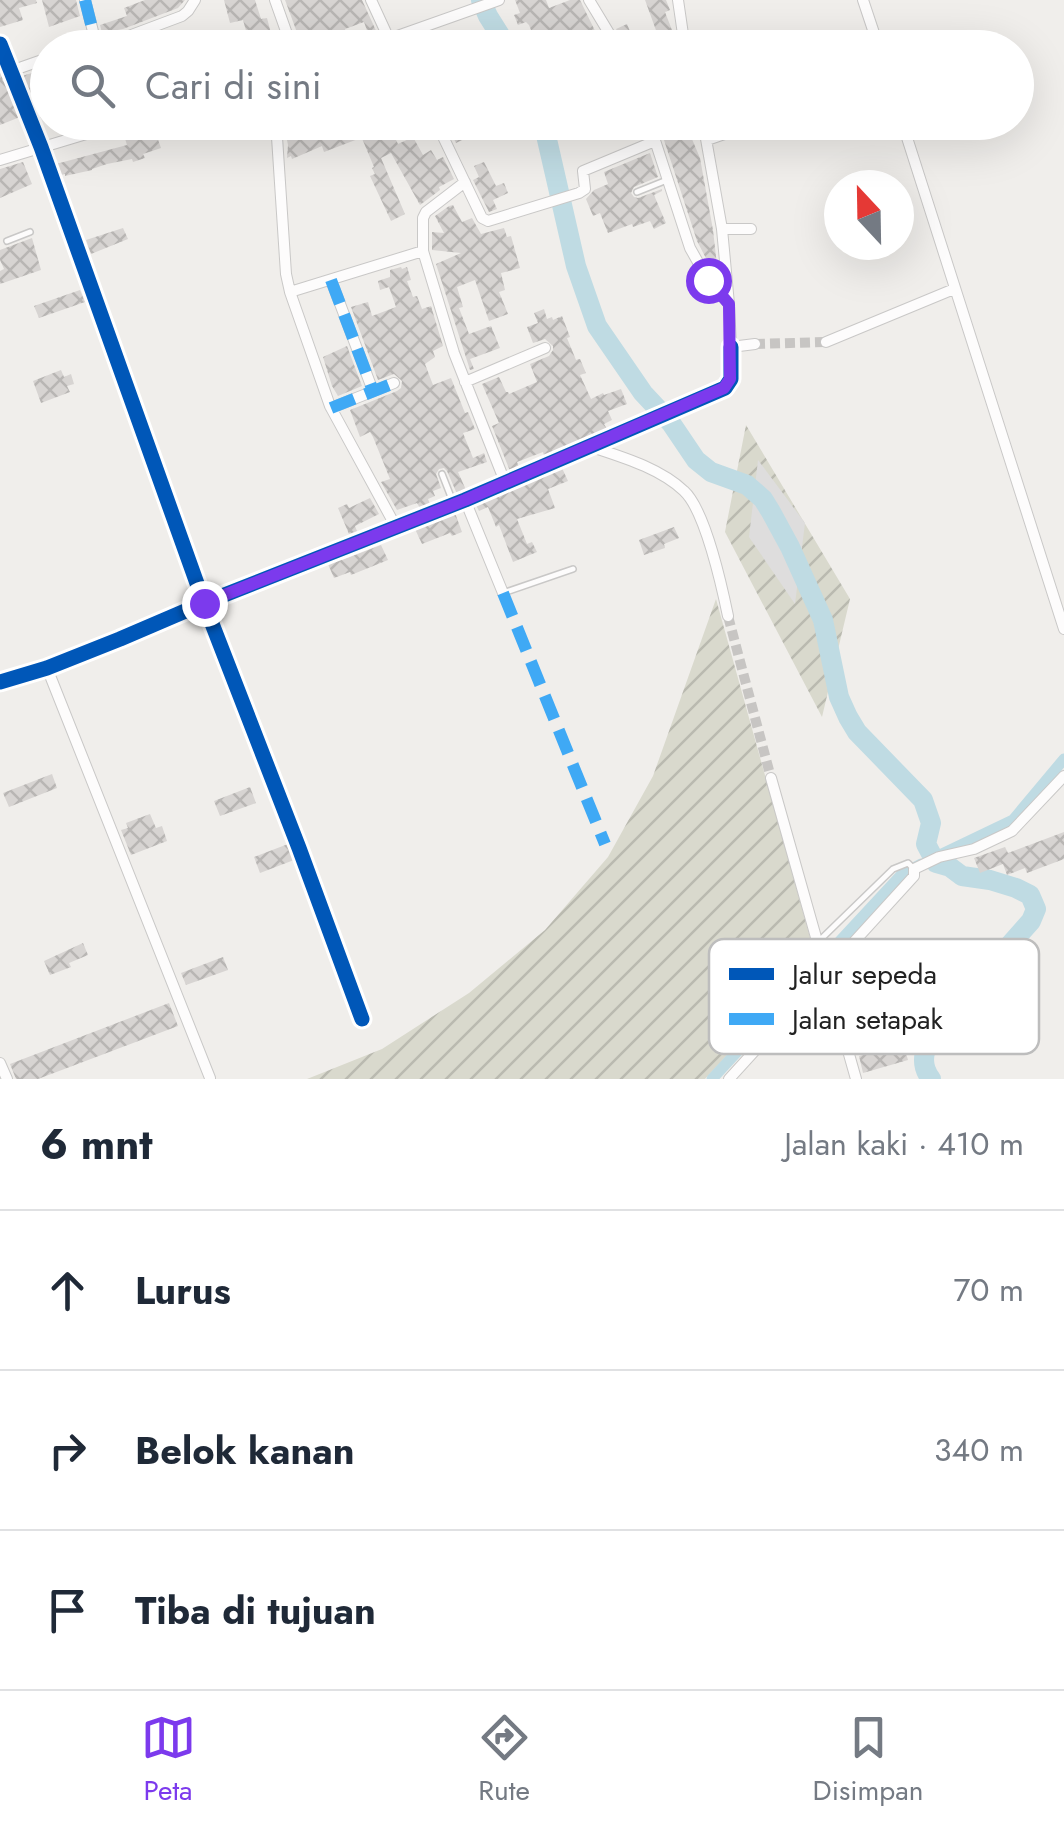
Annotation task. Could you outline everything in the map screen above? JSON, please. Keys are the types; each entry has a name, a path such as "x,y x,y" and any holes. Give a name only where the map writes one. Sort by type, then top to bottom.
{"street":[{"path":"85,0 92,30"},
{"path":"143,30 182,16 195,0"},
{"path":"275,0 286,30"},
{"path":"371,0 388,30"},
{"path":"589,0 607,30"},
{"path":"678,0 682,30"},
{"path":"863,0 872,30"},
{"path":"422,30 496,1"},
{"path":"0,44 30,120"},
{"path":"10,71 30,64"},
{"path":"38,140 62,221 362,1019"},
{"path":"0,160 65,140"},
{"path":"277,140 290,292 331,408 396,527"},
{"path":"445,140 482,218 488,221 578,193 585,188 583,170 655,141 690,248 708,280 729,304"},
{"path":"0,682 46,668 460,502 724,388 730,379 729,304 722,229 707,140"},
{"path":"908,140 1064,629"},
{"path":"466,182 426,212 423,252 465,382 505,482"},
{"path":"722,229 751,229"},
{"path":"290,292 423,252"},
{"path":"331,280 372,392"},
{"path":"826,342 954,289"},
{"path":"730,347 754,344"},
{"path":"465,382 545,348"},
{"path":"331,408 394,383"},
{"path":"592,447 655,472 688,495 706,534 728,616"},
{"path":"460,502 503,594"},
{"path":"46,668 210,1078"},
{"path":"850,939 912,869 938,857 974,849 1012,831 1064,776"},
{"path":"771,778 816,939"},
{"path":"728,1079 750,1054"},
{"path":"849,1054 856,1079"},
{"path":"0,1063 7,1079"}],"lane":[{"path":"637,192 667,180"},
{"path":"7,241 30,232"},
{"path":"442,474 460,502"},
{"path":"503,594 573,568"},
{"path":"827,939 893,869 912,869"}],"shaded area":[{"path":"746,425 850,599 822,717 725,532"},
{"path":"716,599 810,939 709,939 709,1054 728,1054 705,1079 307,1079 382,1049 469,993 545,930 608,857 653,776"}],"pier":[{"path":"758,460 805,523 795,604 749,537"}],"building":[{"path":"0,0 37,3 19,8 23,20 0,27"},
{"path":"42,0 76,0 80,16 49,27"},
{"path":"145,0 185,0 178,8 123,29 101,30 100,25 127,16 124,8"},
{"path":"224,0 255,0 261,19 267,18 270,30 246,30 243,20 230,23"},
{"path":"285,0 362,0 376,30 367,30 364,22 345,30 296,30"},
{"path":"515,0 546,0 549,8 580,0 595,30 531,30 526,22 518,25 514,15 520,13"},
{"path":"645,0 666,0 670,10 665,12 672,30 656,30"},
{"path":"0,68 20,117 0,125"},
{"path":"30,74 30,96 22,76"},
{"path":"125,140 158,140 161,148 133,162 132,159 107,164 65,176 60,175 56,164 127,145"},
{"path":"287,140 355,140 324,152 322,146 292,159 287,158"},
{"path":"363,140 396,140 398,144 415,140 423,155 431,150 437,160 443,157 454,179 420,205 391,153 381,158 405,214 391,221 370,176 375,174"},
{"path":"664,140 692,140 700,158 717,265 711,268 697,241"},
{"path":"650,153 658,177 634,187 631,193 638,198 662,189 654,195 666,223 654,229 650,221 633,227 632,224 608,233 600,213 593,216 586,199 608,184 604,172"},
{"path":"23,162 32,184 0,198 0,169"},
{"path":"484,162 496,186 504,183 508,193 493,200 497,209 489,212 473,180 479,177 474,166"},
{"path":"453,205 462,222 472,218 481,234 504,228 507,237 511,236 520,268 501,273 505,290 499,292 508,314 489,321 475,280 457,287 463,307 459,308 469,334 491,326 500,348 470,359 474,369 470,370 436,264 461,253 432,250 432,232 444,233 435,216"},
{"path":"123,228 128,239 91,254 86,240"},
{"path":"32,238 41,270 0,284 0,271 4,269 0,250"},
{"path":"407,267 411,280 407,281 422,309 431,306 443,346 433,351 435,357 425,364 433,385 451,378 475,429 463,433 473,458 484,453 487,462 458,472 466,490 457,494 447,471 439,469 436,474 441,488 433,491 435,496 428,499 430,504 420,508 417,503 397,510 381,482 390,479 373,437 370,432 360,437 350,410 397,391 402,381 394,374 378,380 351,307 368,302 372,316 396,307 389,287 380,290 378,281 390,277 390,270"},
{"path":"80,290 85,302 39,318 34,306"},
{"path":"544,309 547,319 562,316 576,360 580,359 586,373 580,375 591,399 621,389 627,404 608,411 612,420 604,424 607,429 544,456 543,452 517,462 519,467 510,471 492,426 499,423 482,384 499,377 509,394 537,382 530,364 549,356 553,346 545,339 533,343 527,327 538,323 534,313"},
{"path":"347,346 362,386 338,396 323,357"},
{"path":"61,370 64,377 71,374 74,384 67,386 70,392 41,403 33,381"},
{"path":"562,468 568,481 548,489 555,508 517,519 527,544 532,542 537,552 513,562 488,507 479,511 476,505"},
{"path":"370,498 379,514 355,526 357,531 349,534 338,508 347,504 349,508"},
{"path":"455,513 462,532 422,544 415,529"},
{"path":"674,527 679,538 644,555 639,540"},
{"path":"381,545 388,560 334,578 328,564"},
{"path":"52,774 57,788 9,807 3,793"},
{"path":"250,787 256,803 220,816 214,801"},
{"path":"150,814 156,828 162,826 167,841 131,855 121,830 128,828 126,823"},
{"path":"1064,832 1064,859 1027,873 1025,868 1007,875 1003,864 980,873 974,858 1005,847 1008,853"},
{"path":"288,844 294,860 260,873 254,857"},
{"path":"83,943 88,955 50,975 44,961"},
{"path":"223,957 228,970 186,985 181,973"},
{"path":"169,1003 178,1026 38,1079 16,1079 10,1064"},
{"path":"906,1054 908,1060 863,1073 859,1056"}],"waterway":[{"path":"481,0 497,30"},
{"path":"547,140 576,266 597,326 696,460 711,472 747,485 763,499 823,620 839,697 848,717 857,732 923,800 931,823 926,844 936,863 962,876 990,880 1030,895 1036,909 1015,939"},
{"path":"942,854 1013,820 1064,759"},
{"path":"842,939 902,874 921,864"},
{"path":"712,1079 735,1054"},
{"path":"925,1054 924,1065 931,1079"}],"tunnel":[{"path":"755,344 826,342"},
{"path":"728,616 771,778"}],"marked path":[{"path":"85,0 92,30"},
{"path":"331,280 373,391"},
{"path":"331,408 394,383"},
{"path":"503,593 605,844"}],"cycle path":[{"path":"0,44 30,119"},
{"path":"38,140 204,603 362,1019"},
{"path":"0,682 47,668 465,500 725,388 731,379 731,347"}],"route":[{"path":"204,603 465,500 724,388 730,379 729,304 708,280"}]}
